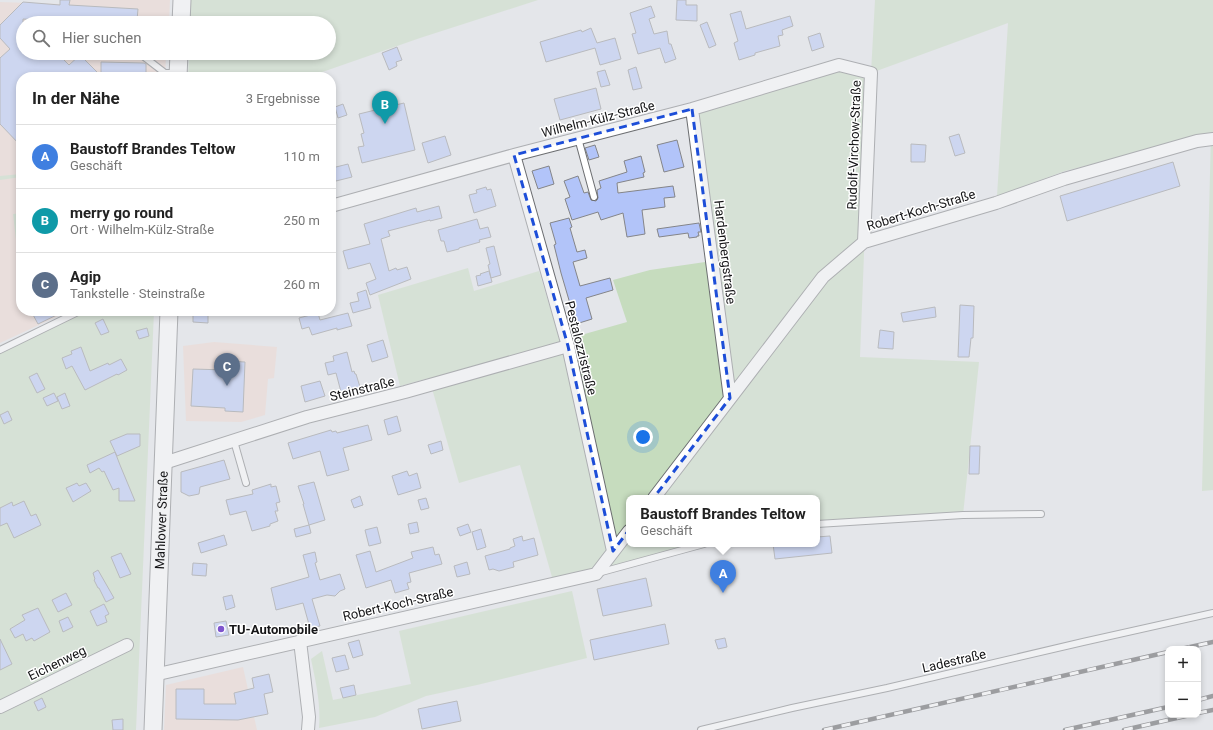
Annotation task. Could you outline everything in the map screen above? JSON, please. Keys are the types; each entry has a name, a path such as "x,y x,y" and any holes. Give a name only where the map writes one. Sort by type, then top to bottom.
{"main road":[{"path":"181,16 182,0"},
{"path":"178,72 179,60"},
{"name":"Mahlower Straße","path":"153,730 169,316"}],"street":[{"name":"Wilhelm-Külz-Straße","path":"336,205 514,154 692,109 839,66 871,73"},
{"name":"Rudolf-Virchow-Straße","path":"864,242 871,73"},
{"name":"Hardenbergstraße","path":"692,109 730,398"},
{"name":"Robert-Koch-Straße","path":"656,495 823,277 864,242 996,203 1071,177 1197,141 1213,139"},
{"name":"Pestalozzistraße","path":"514,154 568,346 613,551"},
{"name":"Steinstraße","path":"164,463 307,417 405,392 568,346"},
{"path":"596,574 626,534"},
{"name":"Robert-Koch-Straße","path":"154,675 596,574"},
{"path":"300,641 309,717 308,730"},
{"name":"Eichenweg","path":"0,707 127,645"}],"lane":[{"path":"148,60 164,72"},
{"path":"578,138 594,197"},
{"path":"0,350 70,316"},
{"path":"234,441 246,483"},
{"path":"820,524 963,515 1041,514"},
{"path":"596,574 693,547"},
{"name":"Ladestraße","path":"701,730 1213,613"}],"highlighted area":[{"path":"692,109 730,398 613,551 568,346 514,155"}],"shaded area":[{"path":"60,0 170,0 169,16 16,16 16,60 166,60 165,72 16,72 16,316 58,316 0,343 0,2 60,4"},
{"path":"214,342 277,347 274,378 268,379 265,415 241,422 186,421 183,346"},
{"path":"243,667 257,730 164,730 166,685"}],"green space":[{"path":"190,0 538,0 420,38 322,72 188,72 189,60 336,60 336,16 189,16"},
{"path":"875,0 1213,0 1213,490 1202,491 1211,134 1065,171 997,196 1008,23 871,73"},
{"path":"839,70 871,73 860,357 979,362 963,515 820,524 820,495 626,495 626,547 693,547 554,584 520,465 459,483 429,378 400,386 378,295 468,268 474,291 539,271 560,341 627,322 613,280 650,270 719,260 695,111"},
{"path":"16,174 16,178 0,180 0,176"},
{"path":"13,214 16,214 16,240"},
{"path":"65,316 154,316 136,730 0,730 0,349"},
{"path":"572,591 587,658 426,696 375,717 319,728 319,702 311,659 322,651 333,700 411,684 399,631"}],"building":[{"path":"60,0 70,0 69,5 138,9 137,16 16,16 16,60 64,60 69,65 74,60 85,60 97,72 16,72 16,141 0,124 0,58 10,49 0,38 0,25 23,2 60,5"},
{"path":"677,0 686,0 686,5 697,5 697,21 676,20"},
{"path":"651,6 655,17 649,19 654,34 667,31 669,44 671,44 676,59 665,63 660,48 638,54 632,34 636,33 630,13"},
{"path":"741,11 746,29 790,16 793,26 782,30 783,35 778,36 780,46 755,53 755,55 739,60 734,43 738,41 730,14"},
{"path":"707,22 716,45 709,48 700,25"},
{"path":"591,28 597,43 615,38 621,59 600,65 595,48 546,62 540,42 581,30 582,32"},
{"path":"820,33 824,47 812,51 808,37"},
{"path":"397,47 402,60 396,62 397,66 389,70 382,53"},
{"path":"101,62 146,64 146,72 101,72"},
{"path":"636,67 642,88 633,90 628,70"},
{"path":"605,70 610,85 601,87 597,72"},
{"path":"596,88 601,109 560,120 554,99"},
{"path":"404,103 415,150 362,163 358,147 364,146 361,134 364,133 359,114"},
{"path":"343,104 347,115 338,118 336,107"},
{"path":"959,134 965,153 955,156 949,137"},
{"path":"445,136 451,155 428,163 422,143"},
{"path":"677,140 684,167 664,172 657,145"},
{"path":"911,144 926,145 925,162 911,162"},
{"path":"595,145 599,157 589,160 585,148"},
{"path":"641,156 645,172 643,173 644,177 617,183 618,193 673,186 675,197 664,198 665,207 642,210 645,234 627,237 623,213 601,220 598,212 572,220 565,199 570,197 564,181 578,176 584,193 588,192 591,200 596,201 598,198 597,190 601,188 599,181 627,172 624,161"},
{"path":"1173,162 1180,186 1067,221 1060,196"},
{"path":"348,164 352,177 336,181 336,167"},
{"path":"549,166 554,184 538,189 532,171"},
{"path":"486,187 487,190 491,189 496,206 474,213 469,195 477,193 476,190"},
{"path":"439,206 442,218 388,231 390,236 381,239 389,271 396,268 397,270 407,267 411,279 370,295 366,283 376,279 370,263 348,269 343,251 370,244 364,224 416,208 417,212"},
{"path":"569,218 572,227 570,228 577,252 585,250 587,258 573,262 580,286 610,278 613,290 586,298 592,319 576,324 561,273 554,245 556,244 550,223"},
{"path":"477,219 480,229 488,227 491,237 447,252 444,241 441,241 438,230"},
{"path":"699,223 701,232 698,232 699,236 697,237 689,238 688,233 659,237 657,229"},
{"path":"494,246 501,275 491,278 488,265 490,264 486,248"},
{"path":"489,271 492,282 478,286 476,276"},
{"path":"366,290 371,308 353,313 350,303 359,301 357,293"},
{"path":"960,305 974,306 973,338 971,338 969,357 958,357"},
{"path":"935,307 936,317 903,322 901,313"},
{"path":"348,313 352,326 337,330 337,328 312,335 309,327 302,329 299,318 307,316 319,316 320,320"},
{"path":"34,316 55,316 38,324"},
{"path":"193,316 208,316 208,323 193,322"},
{"path":"103,319 109,332 101,335 95,323"},
{"path":"147,328 149,336 139,339 136,331"},
{"path":"880,330 894,332 893,349 878,348"},
{"path":"383,340 388,357 372,362 367,345"},
{"path":"81,347 90,371 108,363 109,365 121,359 127,370 85,390 72,366 66,369 62,358 72,354 71,351"},
{"path":"347,352 352,372 354,371 356,374 360,387 341,392 336,373 328,375 325,363 334,361 333,356"},
{"path":"226,361 245,362 243,412 225,411 225,408 191,406 193,369 226,370"},
{"path":"37,373 45,389 37,393 29,377"},
{"path":"320,381 325,396 305,402 301,386"},
{"path":"54,393 58,401 47,406 43,398"},
{"path":"65,393 70,406 62,409 57,397"},
{"path":"8,411 12,420 4,424 0,415"},
{"path":"397,416 401,431 388,435 384,420"},
{"path":"368,425 372,440 343,448 349,470 327,476 320,451 293,459 288,443 331,430 332,432 336,431 337,433"},
{"path":"127,434 140,434 140,446 117,456 110,441"},
{"path":"441,441 443,450 431,454 428,445"},
{"path":"970,446 980,446 979,474 969,474"},
{"path":"115,452 135,501 119,501 119,488 113,490 104,471 102,472 99,468 90,473 87,465"},
{"path":"224,460 230,479 200,487 199,494 189,496 181,492 181,472"},
{"path":"407,471 409,476 417,473 421,488 398,495 392,476"},
{"path":"314,482 325,520 309,525 298,486"},
{"path":"77,483 79,486 86,483 91,491 73,502 66,488"},
{"path":"271,484 271,487 276,486 280,502 276,503 278,511 275,511 278,521 270,524 270,526 252,531 246,511 230,515 226,500 253,494 252,490"},
{"path":"360,496 363,505 354,508 351,500"},
{"path":"426,498 429,508 421,510 418,500"},
{"path":"24,501 31,516 36,514 41,525 14,538 7,523 0,526 0,508 12,502 13,506"},
{"path":"417,522 419,532 410,534 408,524"},
{"path":"468,524 471,532 460,536 457,528"},
{"path":"309,525 311,533 296,537 294,529"},
{"path":"377,527 381,543 369,546 365,530"},
{"path":"481,529 486,547 477,550 472,532"},
{"path":"224,535 227,545 201,553 198,543"},
{"path":"522,536 523,541 534,538 538,555 513,562 514,567 499,571 493,569 489,570 485,556 510,549 515,546 513,539"},
{"path":"830,536 832,553 775,559 773,547 820,547 820,537"},
{"path":"433,547 435,555 439,554 442,564 409,573 411,582 407,583 409,589 395,593 391,580 366,588 356,555 370,551 376,572 413,558 411,552"},
{"path":"315,552 317,562 315,563 320,580 340,574 345,589 340,591 335,596 327,595 312,599 320,626 310,628 303,603 276,610 271,588 309,577 303,555"},
{"path":"121,553 131,574 120,578 111,557"},
{"path":"467,562 470,574 457,577 454,566"},
{"path":"193,563 207,564 206,576 192,575"},
{"path":"98,570 114,598 106,602 94,580 93,573"},
{"path":"646,578 652,606 603,616 597,589"},
{"path":"66,593 72,605 58,612 52,600"},
{"path":"232,595 235,607 226,610 223,597"},
{"path":"104,604 109,614 105,616 107,622 97,626 90,611"},
{"path":"38,608 50,632 34,641 32,638 26,641 23,634 15,638 10,629 25,620 22,615"},
{"path":"68,617 73,627 63,632 59,621"},
{"name":"TU-Automobile","path":"226,621 229,635 216,637 214,623"},
{"path":"665,624 669,644 594,660 590,640"},
{"path":"725,638 727,647 718,649 715,640"},
{"path":"0,639 12,664 0,670"},
{"path":"359,640 363,655 353,658 348,643"},
{"path":"345,655 349,669 336,672 332,658"},
{"path":"269,674 273,692 264,694 268,714 238,720 176,719 176,689 204,689 204,704 236,704 234,693 254,688 252,678"},
{"path":"354,685 356,695 343,698 340,688"},
{"path":"42,698 46,707 38,711 34,702"},
{"path":"457,701 461,721 422,729 418,709"},
{"path":"123,719 123,730 113,730 112,720"}],"railway":[{"path":"1195,646 1213,642"},
{"path":"824,730 1165,653"},
{"path":"1201,699 1213,696"},
{"path":"1065,730 1165,708"},
{"path":"1201,712 1213,710"},
{"path":"1124,730 1177,718"}],"place":[{"name":"merry go round","path":"385,124"},
{"name":"Agip","path":"227,386"},
{"name":"Baustoff Brandes Teltow","path":"723,593"},
{"name":"TU-Automobile","path":"221,629"}]}
